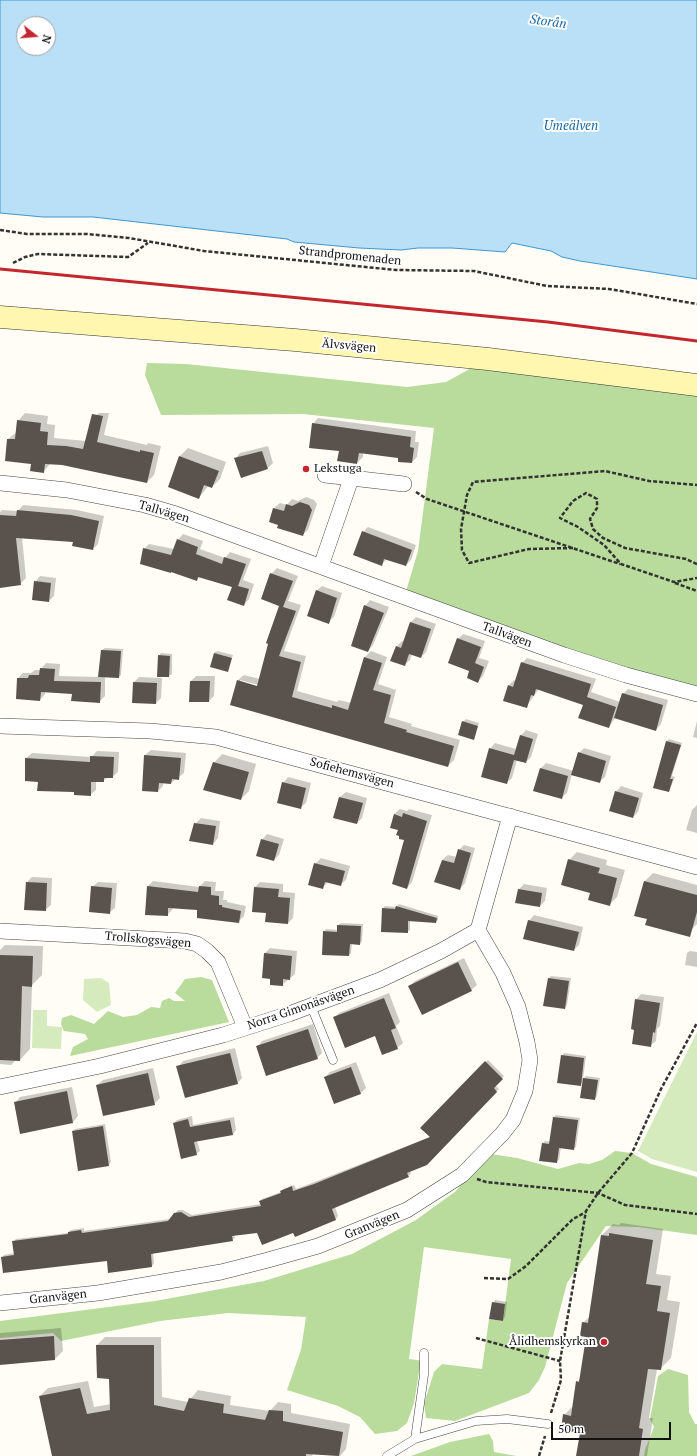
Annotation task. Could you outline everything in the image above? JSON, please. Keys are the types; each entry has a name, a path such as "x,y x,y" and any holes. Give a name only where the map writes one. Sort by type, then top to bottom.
{"main road":[{"name":"Älvsvägen","path":"0,317 288,340 481,358 697,385"}],"street":[{"path":"325,475 404,484"},
{"path":"321,566 351,479"},
{"name":"Tallvägen","path":"0,484 67,490 145,505 176,514 564,655 626,675 697,694"},
{"name":"Sofiehemsvägen","path":"0,726 150,731 211,736 697,867"},
{"path":"478,930 510,816"},
{"name":"Norra Gimonäsvägen","path":"0,1087 100,1066 223,1035 311,1006 380,980 441,951 478,930"},
{"name":"Granvägen","path":"0,1304 98,1293 221,1272 268,1260 318,1246 407,1210 462,1175 502,1134 513,1120 525,1091 530,1060 518,1007 503,973 478,930"},
{"name":"Trollskogsvägen","path":"0,931 185,941 197,944 218,962 245,1027"}],"lane":[{"path":"311,1006 333,1060"},
{"path":"414,1439 424,1375 424,1353"},
{"path":"388,1456 414,1439 483,1420 507,1419 548,1424"}],"path":[{"name":"Strandpromenaden","path":"0,230 27,234 111,236 204,251 396,270 474,271 547,286 609,289 697,304"},
{"path":"13,263 25,257 38,254 128,257 148,242"},
{"path":"573,548 529,550 469,563 462,550 461,529 467,495 473,482 605,471 649,481 697,485"},
{"path":"404,484 427,499 697,591"},
{"path":"621,564 604,546 578,527 560,518 573,501 586,493 597,499 597,508 590,519 593,529 603,538 625,548 686,560 697,564"},
{"path":"674,582 697,578"},
{"path":"539,1456 561,1380 560,1361 586,1211 598,1193 632,1153 662,1088 697,1023"},
{"path":"462,1175 486,1182 598,1193 625,1204 697,1214"},
{"path":"484,1278 508,1280 526,1266 573,1219 586,1211"},
{"path":"476,1338 560,1361"}],"green space":[{"path":"488,359 697,385 697,694 404,598 418,551 434,428 303,414 161,415 145,375 147,363 186,364 407,387 446,382"},
{"path":"201,977 212,980 229,1022 70,1056 73,1047 88,1039 85,1034 64,1031 61,1024 62,1018 71,1015 94,1024 108,1011 123,1017 137,1015 151,1007 160,1008 162,1001 169,998 174,1001 185,1001 175,993 185,979"},
{"path":"101,978 109,983 111,1005 97,1012 83,1000 84,979"},
{"path":"33,1010 47,1010 47,1026 62,1027 61,1049 32,1048"},
{"path":"697,1032 697,1172 652,1159 638,1151"},
{"path":"615,1151 632,1153 651,1164 697,1177 697,1235 638,1227 606,1226 567,1283 545,1367 539,1380 529,1393 455,1421 426,1418 424,1404 434,1372 442,1364 482,1369 489,1319 503,1321 511,1259 424,1247 409,1359 424,1361 420,1366 414,1403 407,1423 397,1431 375,1434 360,1417 338,1406 287,1390 301,1350 306,1317 228,1313 160,1321 61,1341 53,1333 0,1338 0,1321 155,1301 264,1281 352,1254 416,1220 456,1191 484,1153 517,1158 558,1169 579,1163 589,1164 602,1160"},
{"path":"668,1369 688,1375 689,1412 695,1424 697,1424 697,1456 644,1456 654,1427 650,1419 658,1376"},
{"path":"489,1434 493,1441 494,1452 517,1456 411,1456 450,1442"}],"water":[{"name":"Umeälven","path":"0,0 697,0 697,279 580,261 562,257 551,251 512,243 505,252 452,248 418,248 401,250 359,248 294,242 287,239 93,217 43,217 0,213"}],"building":[{"path":"92,414 103,416 97,442 140,452 140,450 154,453 147,483 62,465 45,464 44,473 30,471 31,464 5,461 7,439 15,439 17,420 41,423 40,431 48,432 47,445 83,449"},
{"path":"312,423 411,437 410,447 414,448 412,463 398,462 398,458 359,453 357,464 337,461 339,451 309,448"},
{"path":"262,451 268,469 241,478 234,458"},
{"path":"179,456 219,471 212,488 204,485 199,499 168,487"},
{"path":"300,502 309,505 312,510 303,536 277,528 278,525 269,522 273,508 284,511 286,504 292,506"},
{"path":"17,510 71,515 99,521 93,550 72,546 73,542 16,538 21,585 0,588 0,515 16,516"},
{"path":"362,531 412,550 406,566 384,559 382,566 353,555"},
{"path":"177,539 198,547 196,554 222,564 224,557 246,564 238,586 249,589 244,606 227,600 232,587 198,577 197,581 140,564 143,548 171,555"},
{"path":"270,573 293,581 283,607 296,611 279,656 301,662 292,697 332,708 332,705 348,710 364,657 382,663 373,690 391,695 384,723 407,730 406,732 454,746 448,767 230,705 237,680 257,686 268,644 266,643 279,606 261,599"},
{"path":"34,581 51,583 49,602 32,600"},
{"path":"316,590 337,598 329,624 307,616"},
{"path":"364,605 384,613 368,652 351,646"},
{"path":"410,622 431,629 421,658 409,654 405,666 390,661 396,646 401,648"},
{"path":"457,638 481,647 475,663 484,667 478,683 467,678 469,671 448,663"},
{"path":"101,650 121,651 119,678 98,677"},
{"path":"214,653 232,658 228,672 210,667"},
{"path":"158,655 170,656 169,677 157,677"},
{"path":"521,662 591,684 587,697 616,707 609,728 578,718 583,705 536,689 534,696 531,695 527,708 503,701 508,685 513,687"},
{"path":"40,668 55,669 54,681 101,682 100,703 71,701 72,694 41,692 40,701 16,699 17,678 28,678 29,675 39,675"},
{"path":"190,681 210,681 209,702 189,702"},
{"path":"133,682 157,683 156,704 132,703"},
{"path":"622,693 663,705 656,731 614,718"},
{"path":"462,721 478,726 474,740 458,735"},
{"path":"520,735 533,739 526,763 514,760 507,784 481,777 489,748 514,755"},
{"path":"666,741 681,745 670,779 673,779 669,792 653,788"},
{"path":"578,752 606,761 600,783 571,775"},
{"path":"144,755 181,758 179,780 172,779 171,784 159,783 158,792 142,791"},
{"path":"90,756 114,757 113,778 104,778 104,782 91,782 91,796 74,795 74,792 37,791 38,782 25,781 25,758 90,762"},
{"path":"213,762 249,772 241,800 203,790"},
{"path":"540,768 568,776 562,799 533,791"},
{"path":"282,782 306,788 301,809 277,803"},
{"path":"615,791 639,798 633,818 609,811"},
{"path":"339,797 363,803 357,824 333,818"},
{"path":"403,813 427,821 407,889 392,884 404,840 399,839 399,836 396,835 398,830 390,828 394,814 402,817"},
{"path":"194,823 216,826 213,845 189,841"},
{"path":"261,839 279,844 274,861 256,856"},
{"path":"458,849 471,853 460,890 434,882 442,860 454,863"},
{"path":"568,859 600,868 598,873 617,878 610,906 588,900 590,893 561,885"},
{"path":"314,863 345,871 341,886 325,882 323,889 308,885"},
{"path":"644,881 697,895 697,912 690,937 645,925 647,919 634,916"},
{"path":"26,882 47,883 46,911 24,910"},
{"path":"91,886 112,888 110,914 89,912"},
{"path":"147,886 198,892 199,886 211,887 211,895 219,896 219,905 241,911 239,923 197,918 197,910 168,908 168,916 145,915"},
{"path":"254,887 279,889 278,897 290,898 288,924 265,922 266,913 252,912"},
{"path":"518,889 542,893 540,907 515,903"},
{"path":"396,906 437,918 436,923 408,921 408,933 381,932 382,908 395,909"},
{"path":"528,920 579,932 574,951 523,939"},
{"path":"337,925 361,926 360,945 350,944 349,956 322,955 323,931 337,932"},
{"path":"264,953 292,956 290,980 283,979 283,986 270,985 270,979 262,978"},
{"path":"0,955 33,956 32,987 22,986 20,1061 0,1060"},
{"path":"458,962 472,991 422,1015 408,986"},
{"path":"548,978 569,981 565,1009 543,1006"},
{"path":"384,998 396,1028 391,1030 398,1049 382,1055 375,1036 345,1048 333,1017"},
{"path":"635,999 660,1003 651,1047 632,1044 634,1030 631,1029"},
{"path":"308,1029 318,1059 266,1076 256,1046"},
{"path":"230,1053 238,1084 185,1098 176,1066"},
{"path":"561,1055 584,1058 581,1086 557,1083"},
{"path":"485,1061 503,1079 494,1088 497,1092 427,1165 407,1173 409,1177 332,1209 336,1220 295,1237 293,1233 262,1245 257,1233 232,1236 233,1241 151,1254 152,1267 108,1273 107,1261 3,1273 1,1257 14,1255 12,1241 68,1234 68,1232 81,1230 82,1233 168,1221 174,1213 181,1212 189,1217 261,1206 259,1201 281,1193 280,1191 292,1186 293,1191 314,1184 430,1137 420,1128"},
{"path":"351,1067 361,1094 334,1104 324,1077"},
{"path":"148,1073 155,1105 103,1116 96,1085"},
{"path":"583,1078 598,1080 595,1100 580,1098"},
{"path":"67,1091 73,1123 20,1134 14,1102"},
{"path":"553,1117 578,1120 574,1150 559,1148 557,1163 539,1161 542,1143 549,1144"},
{"path":"188,1119 190,1127 230,1120 233,1135 194,1142 197,1155 181,1159 173,1123"},
{"path":"103,1126 109,1166 78,1171 72,1131"},
{"name":"Ålidhemskyrkan","path":"609,1233 653,1240 646,1284 661,1286 657,1311 670,1313 661,1370 648,1369 639,1428 643,1429 639,1456 576,1456 580,1433 561,1430 563,1414 571,1416 576,1381 579,1382 586,1337 580,1336 582,1322 588,1323 601,1235 609,1236"},
{"path":"492,1302 505,1304 503,1321 489,1319"},
{"path":"54,1336 55,1360 0,1365 0,1340"},
{"path":"96,1345 154,1345 154,1405 184,1411 189,1398 224,1404 223,1413 265,1420 269,1410 283,1411 283,1421 343,1432 339,1456 306,1454 306,1456 52,1456 39,1396 80,1388 87,1414 110,1410 109,1379 97,1378"}],"railway":[{"path":"0,269 548,322 697,341"}],"place":[{"name":"Lekstuga","path":"306,469"},
{"name":"Ålidhemskyrkan","path":"604,1342"}],"water label":[{"name":"Storån","path":"548,22"}]}
